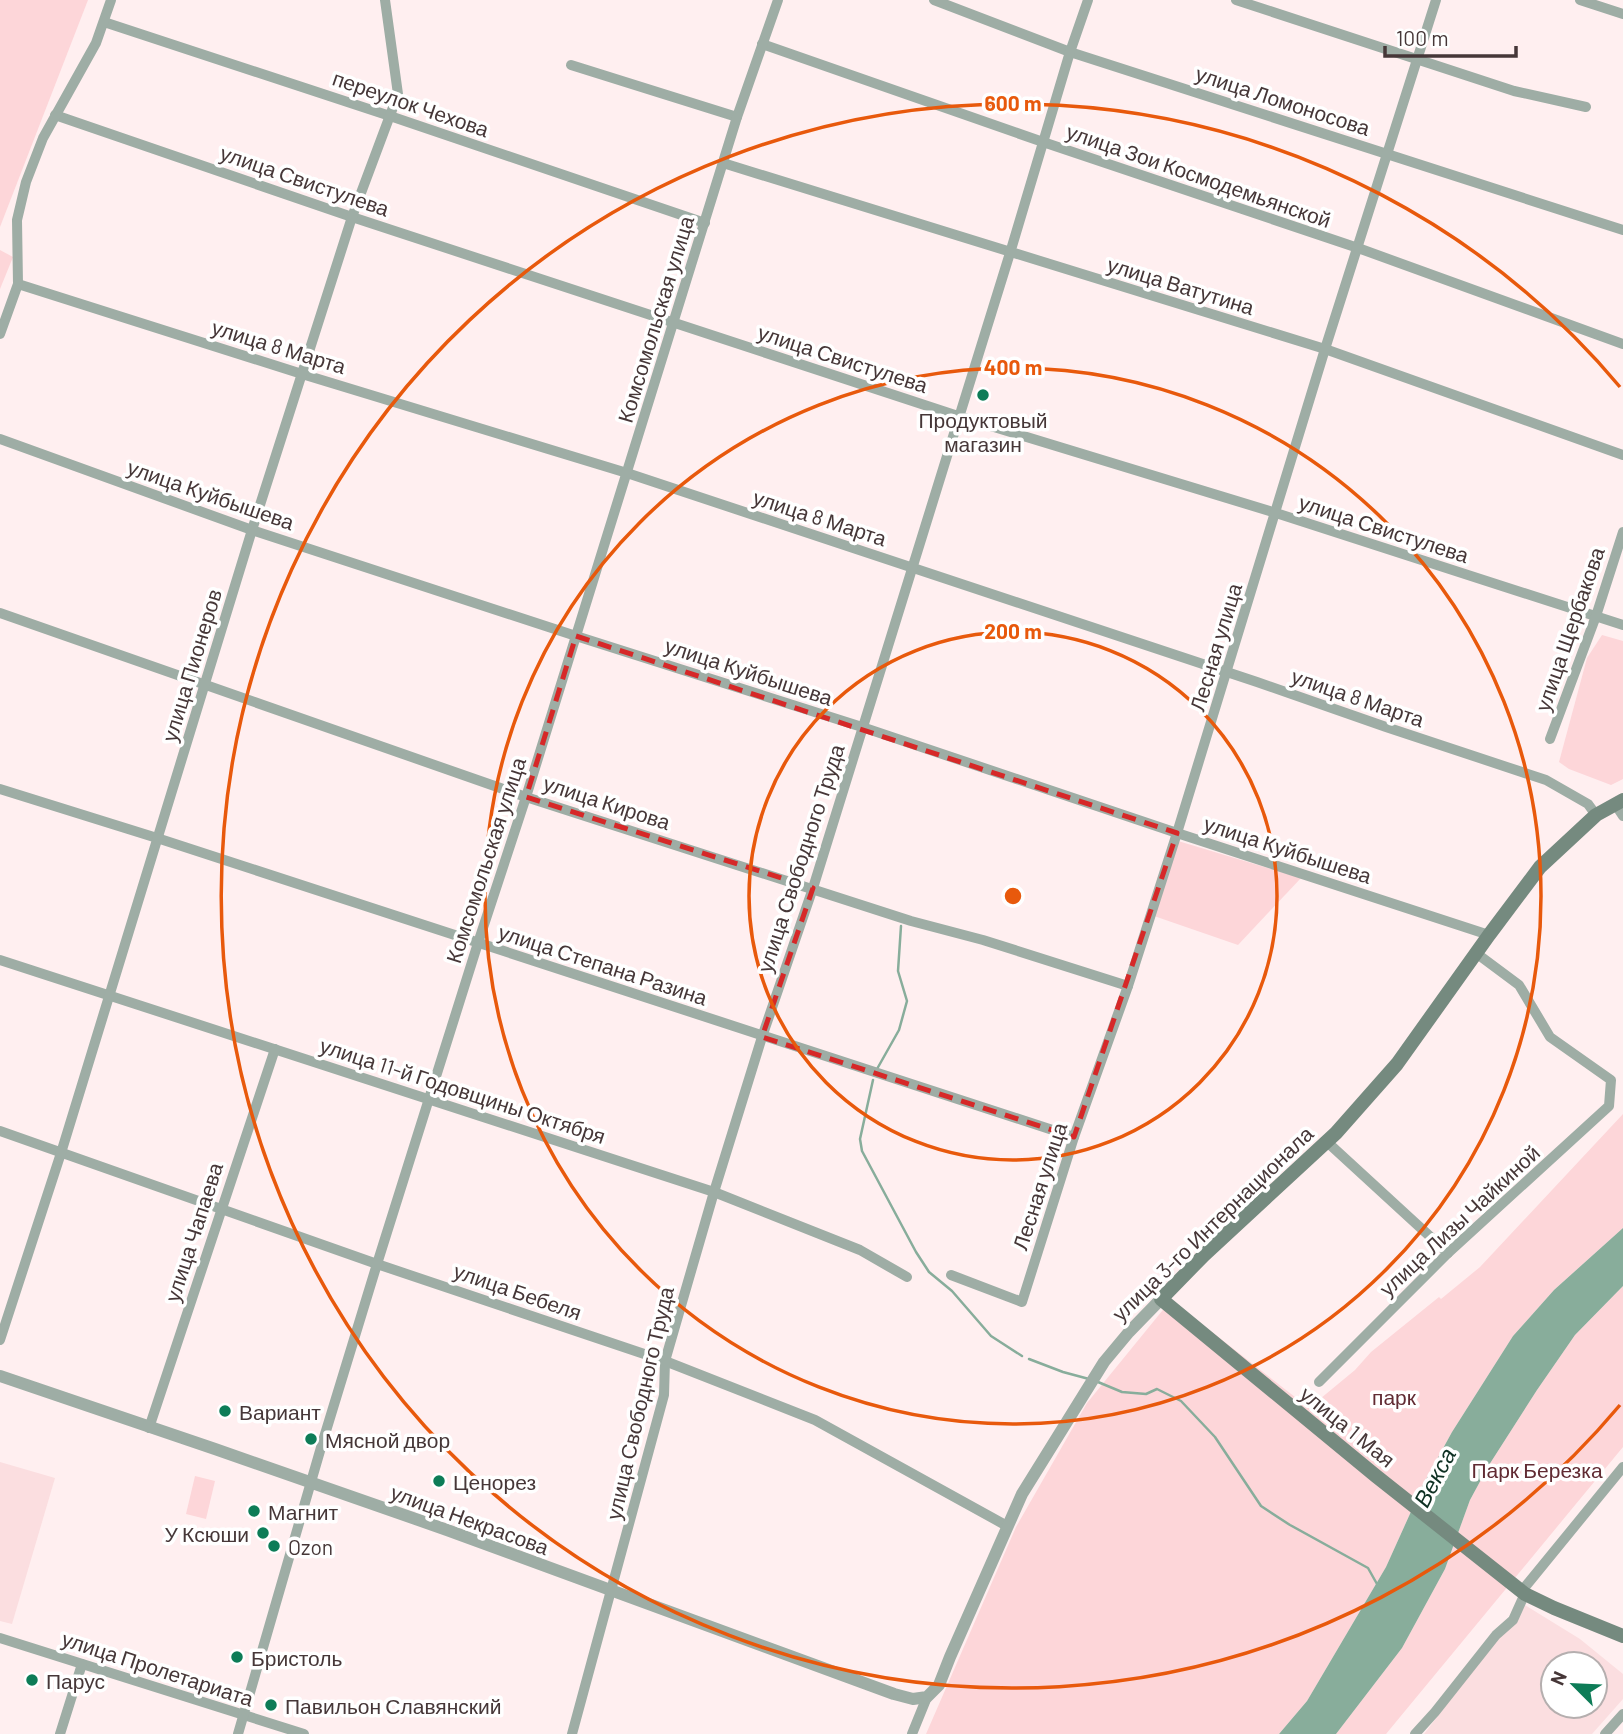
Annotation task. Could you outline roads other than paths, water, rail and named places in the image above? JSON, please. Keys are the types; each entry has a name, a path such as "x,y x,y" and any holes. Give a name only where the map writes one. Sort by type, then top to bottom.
{"main road":[{"name":"улица 3-го Интернационала","path":"1161,1299 1204,1255 1326,1142 1397,1064 1540,867 1596,816 1620,807"},
{"name":"улица 1 Мая","path":"1161,1299 1376,1476 1525,1594 1623,1636"}],"street":[{"path":"0,334 18,284 18,220 26,182 55,115 96,43 111,0"},
{"name":"улица Пионеров","path":"0,1340 61,1153 252,530 352,217 398,94 385,0"},
{"name":"Комсомольская улица","path":"238,1734 377,1264 526,797 737,117 778,0"},
{"name":"улица Ломоносова","path":"934,0 1070,52 1623,230"},
{"name":"улица Свободного Труда","path":"572,1734 664,1395 665,1361 714,1192 762,1037 813,888 1088,0"},
{"path":"1236,0 1514,91 1586,107"},
{"name":"Лесная улица","path":"951,1275 1022,1302 1074,1137 1128,986 1177,833 1325,349 1436,0"},
{"path":"1580,0 1623,14"},
{"name":"переулок Чехова","path":"104,22 705,223"},
{"name":"улица Зои Космодемьянской","path":"762,44 1358,248 1623,344"},
{"path":"571,65 737,117"},
{"name":"улица Свистулева","path":"55,115 352,217 958,416 1276,513 1623,625"},
{"name":"улица Ватутина","path":"723,163 1325,349 1623,455"},
{"name":"улица 8 Марта","path":"18,284 627,473 1227,672 1546,780 1588,804 1596,816"},
{"name":"улица Куйбышева","path":"0,439 252,530 862,727 1489,935"},
{"name":"улица Щербакова","path":"1550,738 1596,616 1623,532"},
{"name":"улица Кирова","path":"0,613 526,797 911,921 983,940 1128,986"},
{"name":"улица Степана Разина","path":"0,789 1074,1137"},
{"name":"улица Лизы Чайкиной","path":"1319,1382 1448,1253 1609,1106 1611,1080 1550,1037 1519,985 1476,953"},
{"name":"улица 11-й Годовщины Октября","path":"0,960 714,1192 860,1250 907,1277"},
{"name":"улица Чапаева","path":"149,1428 275,1049"},
{"name":"улица Бебеля","path":"0,1131 377,1264 665,1361 815,1420 1007,1526"},
{"path":"1326,1142 1448,1253"},
{"name":"улица 3-го Интернационала","path":"912,1734 927,1697 939,1685 1022,1493 1104,1362 1161,1299"},
{"name":"улица Некрасова","path":"0,1376 447,1530 894,1694 913,1699 927,1697"},
{"path":"1525,1587 1623,1467"},
{"path":"1415,1734 1496,1635 1513,1620 1522,1600"},
{"name":"улица Пролетариата","path":"0,1638 304,1734"},
{"path":"60,1734 82,1664"},
{"path":"1605,1734 1623,1714"}],"water":[{"name":"Векса","path":"1623,1228 1623,1286 1575,1335 1489,1465 1470,1500 1445,1569 1402,1648 1336,1734 1279,1734 1307,1701 1386,1567 1423,1485 1452,1432 1513,1336 1554,1290"}],"waterway":[{"path":"877,1069 899,1030 907,1001 898,971 901,926"},
{"path":"873,1080 860,1139 862,1151 916,1252 929,1272 952,1291 991,1336 1022,1356"},
{"path":"1029,1359 1089,1379"},
{"path":"1098,1382 1122,1392 1146,1394 1157,1389 1181,1401 1215,1437 1261,1506 1368,1568 1377,1584"}],"place":[{"name":"Продуктовый магазин","path":"983,395"},
{"name":"Вариант","path":"225,1411"},
{"name":"Мясной двор","path":"311,1439"},
{"name":"Ценорез","path":"439,1481"},
{"name":"Магнит","path":"254,1511"},
{"name":"У Ксюши","path":"263,1533"},
{"name":"Ozon","path":"274,1546"},
{"name":"Бристоль","path":"237,1657"},
{"name":"Парус","path":"32,1680"},
{"name":"Павильон Славянский","path":"271,1705"}],"park label":[{"name":"парк","path":"1394,1396"},
{"name":"Парк Березка","path":"1537,1469"}]}
